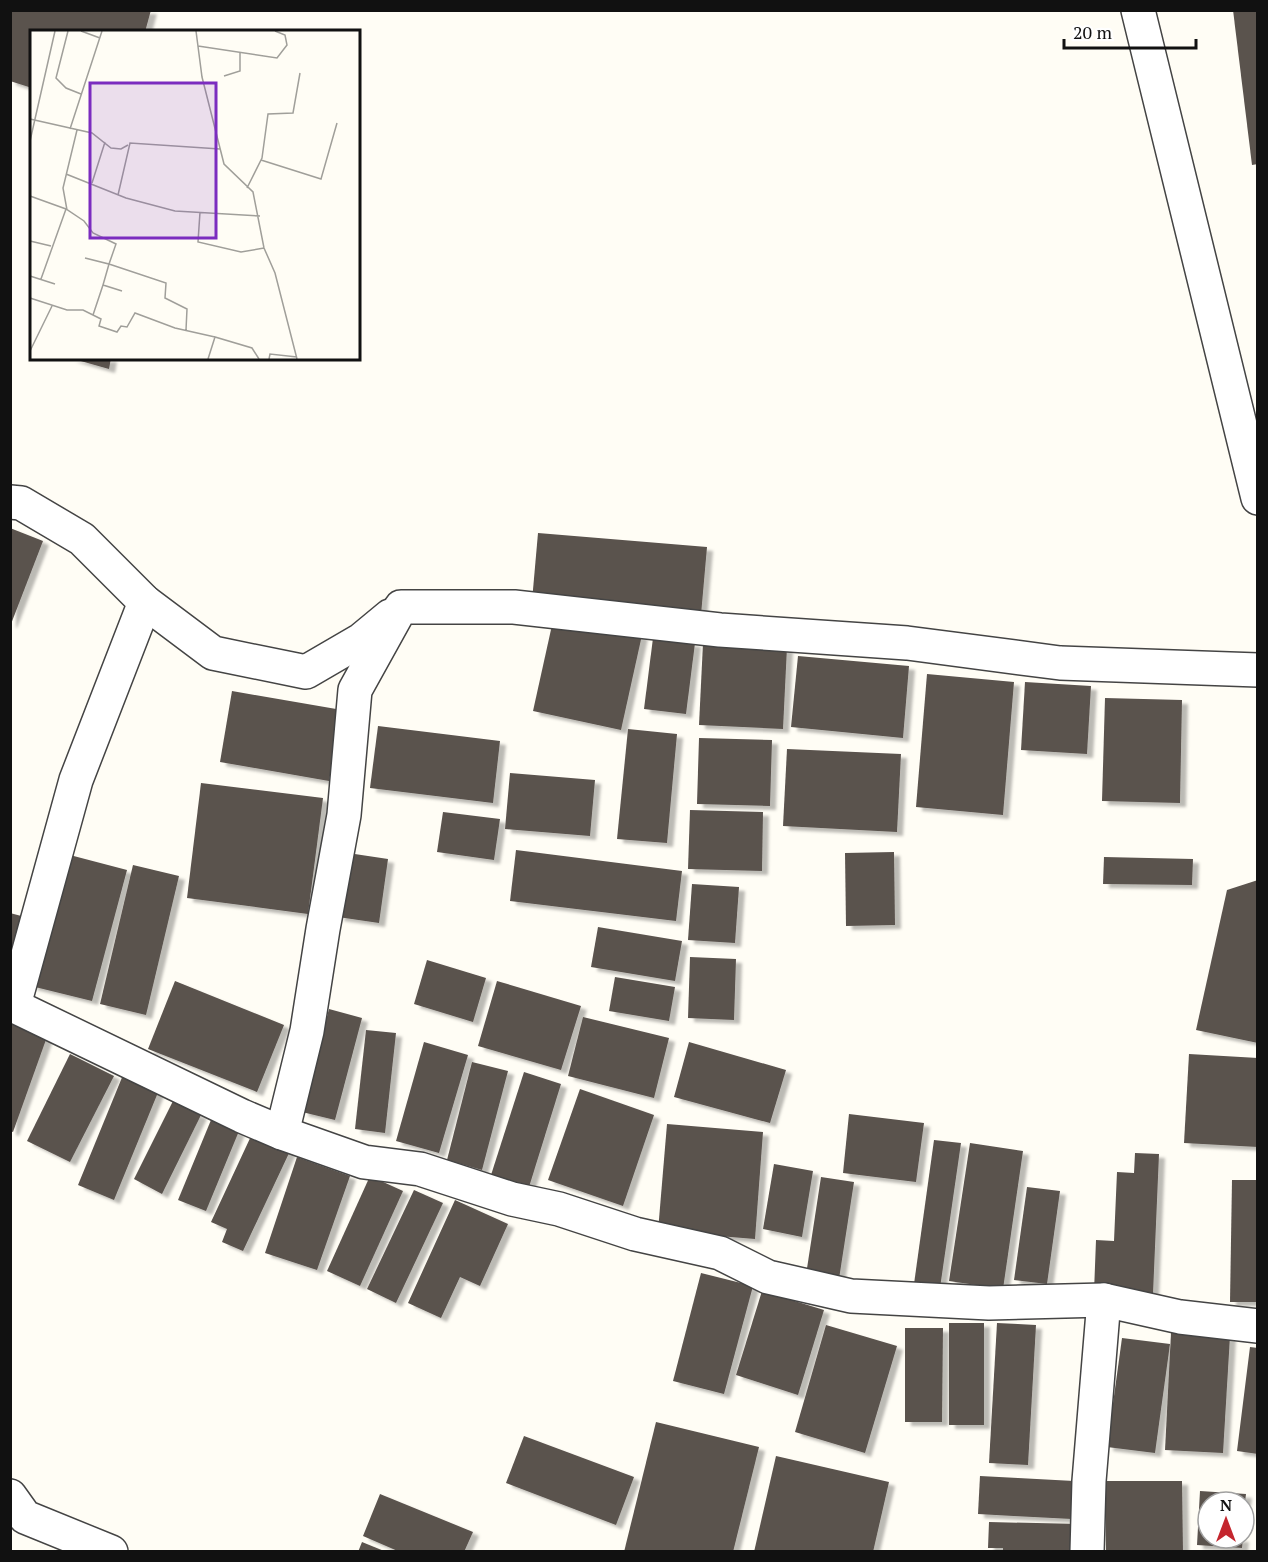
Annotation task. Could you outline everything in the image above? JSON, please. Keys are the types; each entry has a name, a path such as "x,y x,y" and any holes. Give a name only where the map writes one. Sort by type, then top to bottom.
{"street":[{"path":"1138,10 1257,498"},
{"path":"10,502 21,503 82,539 145,602 213,653 306,672 361,640 401,607 514,607 720,630 907,644 1060,663 1257,670"},
{"path":"145,602 76,780 12,1005 282,1133 364,1162 420,1169 512,1199 560,1209 635,1234 720,1253 768,1277 851,1296 989,1303 1104,1300 1180,1317 1257,1326"},
{"path":"282,1133 307,1031 344,815 355,690 401,607"},
{"path":"1087,1551 1089,1480 1104,1300"},
{"path":"10,1496 25,1517 111,1551"}],"building":[{"path":"10,10 151,10 146,30 30,30 30,87 10,81"},
{"path":"1233,10 1258,10 1258,164 1252,165"},
{"path":"77,360 111,360 109,369"},
{"path":"10,528 43,541 11,624 10,624"},
{"path":"538,533 707,547 701,615 532,601"},
{"path":"554,616 642,635 621,730 533,711"},
{"path":"653,638 695,643 686,714 644,709"},
{"path":"703,643 787,647 783,729 699,725"},
{"path":"798,656 909,666 903,738 791,727"},
{"path":"927,674 1014,682 1003,815 916,807"},
{"path":"1025,682 1091,686 1087,754 1021,750"},
{"path":"232,691 342,710 329,781 220,762"},
{"path":"1105,698 1182,700 1180,803 1102,801"},
{"path":"378,726 500,741 493,803 370,788"},
{"path":"628,729 677,734 667,843 617,839"},
{"path":"699,738 772,740 770,806 697,804"},
{"path":"787,749 901,754 897,832 783,826"},
{"path":"510,773 595,780 590,836 505,829"},
{"path":"201,783 323,798 308,914 187,898"},
{"path":"690,810 763,812 762,871 688,869"},
{"path":"443,812 500,819 494,860 437,852"},
{"path":"516,850 682,871 676,921 510,901"},
{"path":"894,852 895,925 846,926 845,853"},
{"path":"348,853 388,859 379,923 338,917"},
{"path":"66,854 127,870 92,1001 31,986"},
{"path":"1104,857 1193,859 1192,885 1103,884"},
{"path":"133,865 179,876 146,1015 100,1004"},
{"path":"1258,880 1258,1043 1196,1030 1227,890"},
{"path":"692,884 739,887 735,943 688,940"},
{"path":"10,913 25,917 10,974"},
{"path":"598,927 682,941 675,981 591,967"},
{"path":"690,957 736,959 734,1020 688,1018"},
{"path":"427,960 486,978 473,1022 414,1004"},
{"path":"615,977 675,987 669,1021 609,1011"},
{"path":"175,981 284,1025 257,1092 148,1049"},
{"path":"497,981 581,1006 561,1070 478,1046"},
{"path":"329,1009 362,1018 335,1120 302,1112"},
{"path":"583,1017 669,1038 654,1098 568,1076"},
{"path":"10,1021 48,1034 13,1132 10,1131"},
{"path":"366,1030 396,1033 385,1133 355,1129"},
{"path":"424,1042 468,1055 439,1153 396,1141"},
{"path":"689,1042 786,1070 770,1123 674,1097"},
{"path":"70,1054 114,1076 70,1162 27,1141"},
{"path":"1189,1054 1258,1058 1258,1147 1184,1143"},
{"path":"472,1062 508,1071 482,1170 447,1160"},
{"path":"524,1072 561,1084 529,1187 491,1175"},
{"path":"123,1075 159,1090 114,1200 78,1185"},
{"path":"580,1089 654,1115 623,1206 548,1180"},
{"path":"173,1101 201,1115 162,1194 134,1179"},
{"path":"849,1114 924,1123 916,1182 843,1173"},
{"path":"211,1120 239,1131 206,1211 178,1200"},
{"path":"667,1124 763,1132 755,1239 658,1231"},
{"path":"252,1134 290,1151 243,1251 222,1242 227,1229 211,1222"},
{"path":"934,1140 961,1143 940,1288 914,1284"},
{"path":"970,1143 1023,1151 1003,1289 949,1281"},
{"path":"1135,1153 1159,1154 1153,1294 1094,1292 1096,1240 1114,1241 1117,1172 1134,1173"},
{"path":"297,1157 350,1176 317,1270 265,1253"},
{"path":"774,1164 813,1171 802,1237 763,1229"},
{"path":"370,1176 403,1191 360,1286 327,1271"},
{"path":"821,1177 854,1182 839,1279 806,1275"},
{"path":"1232,1180 1258,1180 1258,1302 1230,1302"},
{"path":"1027,1187 1060,1191 1047,1284 1014,1280"},
{"path":"414,1190 443,1203 396,1303 367,1289"},
{"path":"455,1200 508,1224 480,1286 460,1277 441,1318 408,1303"},
{"path":"701,1273 753,1286 724,1394 673,1381"},
{"path":"762,1291 824,1310 798,1395 736,1375"},
{"path":"949,1323 984,1323 984,1425 949,1425"},
{"path":"997,1323 1036,1325 1028,1465 989,1463"},
{"path":"826,1325 897,1346 865,1453 795,1432"},
{"path":"905,1328 943,1328 942,1422 905,1422"},
{"path":"1171,1333 1230,1336 1223,1453 1165,1450"},
{"path":"1122,1338 1170,1344 1155,1453 1107,1447"},
{"path":"1250,1347 1258,1348 1258,1454 1237,1451"},
{"path":"656,1422 759,1447 733,1552 624,1552"},
{"path":"524,1436 634,1477 616,1525 506,1483"},
{"path":"776,1456 889,1482 873,1552 754,1552"},
{"path":"980,1476 1074,1481 1072,1519 978,1514"},
{"path":"1105,1481 1182,1481 1183,1552 1106,1552"},
{"path":"380,1494 473,1532 464,1552 400,1552 363,1536"},
{"path":"989,1522 1080,1524 1079,1552 1003,1552 1003,1548 988,1548"},
{"path":"362,1542 384,1551 384,1552 358,1552"}]}
